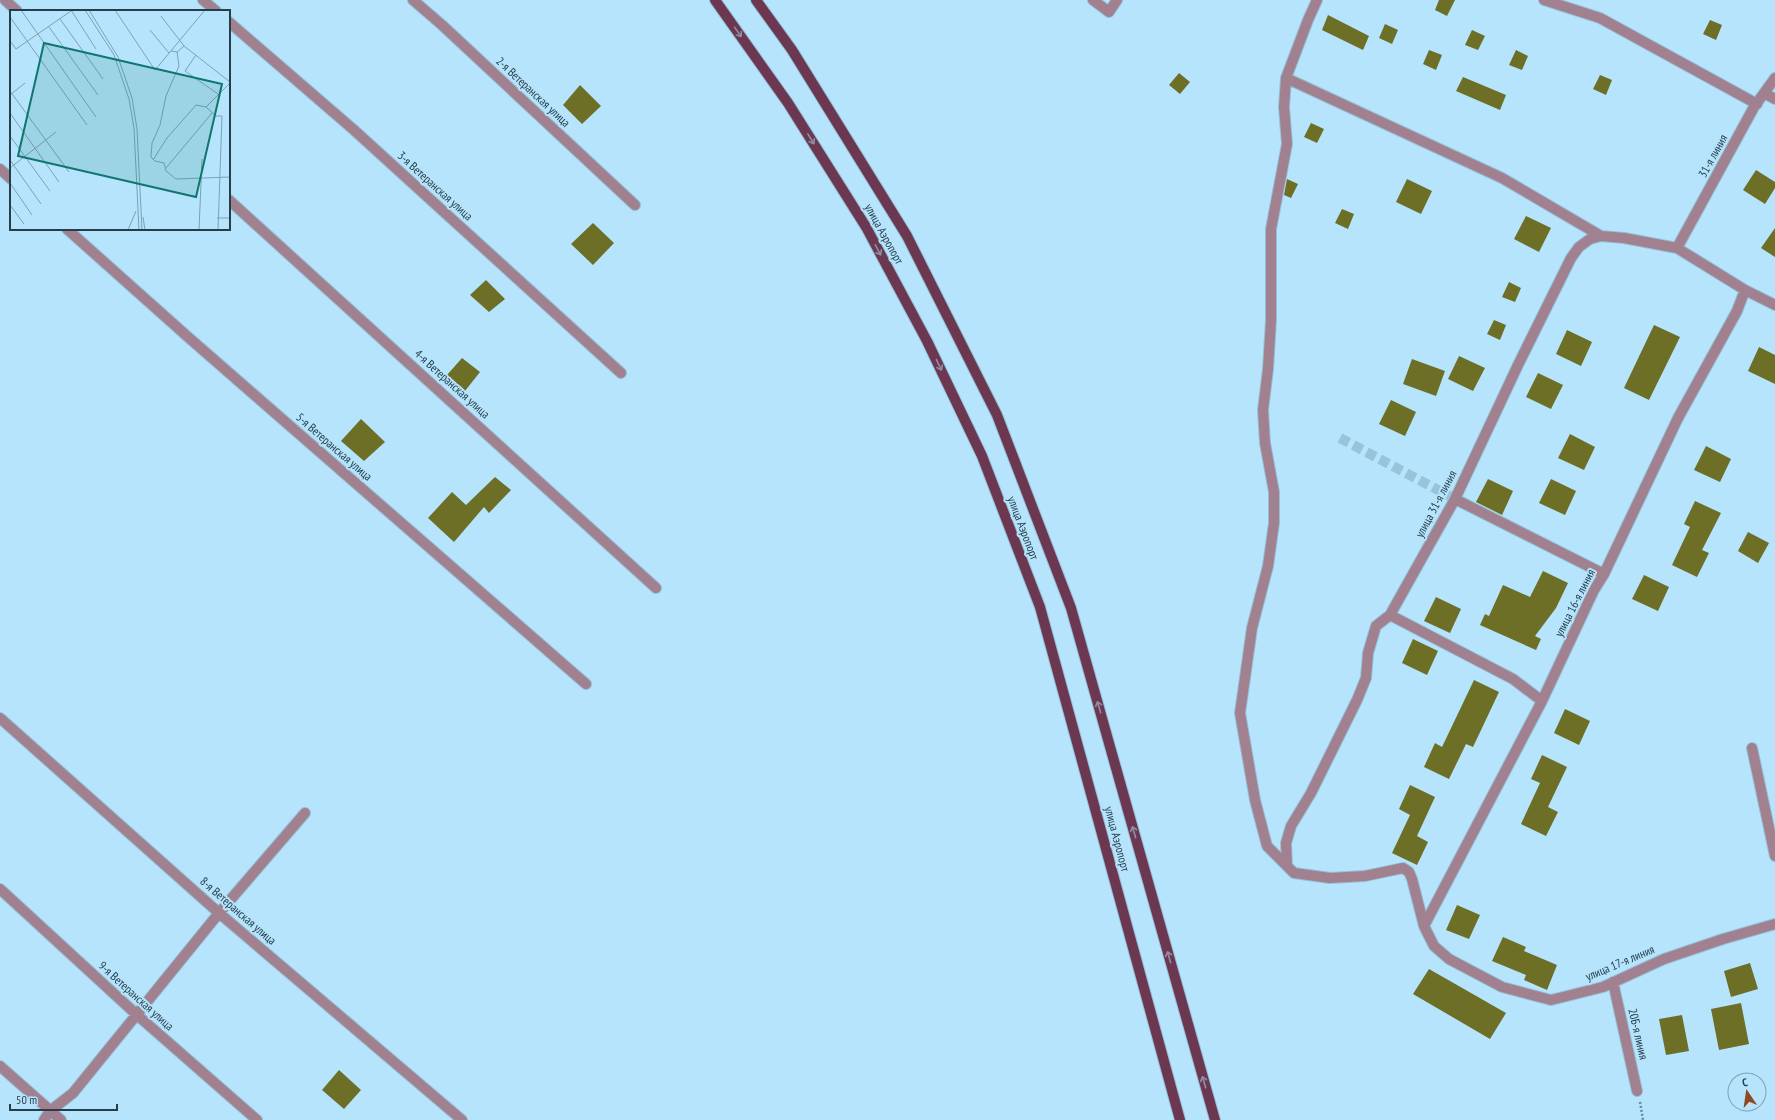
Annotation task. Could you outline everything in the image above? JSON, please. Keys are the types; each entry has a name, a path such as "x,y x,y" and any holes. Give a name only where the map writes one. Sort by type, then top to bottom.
{"main road":[{"name":"улица Аэропорт","path":"715,0 788,103 866,227 927,341 982,456 1040,607 1180,1120"},
{"name":"улица Аэропорт","path":"756,0 792,50 907,236 997,415 1071,608 1214,1120"}],"street":[{"path":"5,0 17,10"},
{"path":"203,0 215,10"},
{"name":"2-я Ветеранская улица","path":"413,0 442,25 635,205"},
{"path":"1093,0 1110,12 1117,0"},
{"path":"1287,866 1267,846 1255,800 1240,713 1252,628 1268,566 1274,523 1274,492 1265,443 1262,410 1268,369 1272,320 1271,229 1287,144 1284,107 1286,78 1317,0"},
{"path":"1544,0 1600,18 1757,104"},
{"name":"3-я Ветеранская улица","path":"230,23 354,130 621,373"},
{"path":"1286,78 1502,178 1601,236 1624,238 1677,248 1745,290 1775,305"},
{"name":"31-я линия","path":"1677,248 1757,104 1775,78"},
{"path":"1764,93 1775,99"},
{"path":"0,169 10,178"},
{"name":"4-я Ветеранская улица","path":"230,201 656,588"},
{"name":"5-я Ветеранская улица","path":"68,230 194,342 586,684"},
{"name":"улица 31-я линия","path":"1287,866 1286,843 1291,826 1311,793 1357,700 1366,678 1368,653 1376,626 1390,616 1455,499 1518,365 1571,258 1579,247 1590,240 1601,236"},
{"name":"улица 16-я линия","path":"1424,926 1542,701 1594,590 1604,574 1678,418 1737,311 1745,290"},
{"path":"1455,499 1604,574"},
{"path":"1390,616 1513,679 1542,701"},
{"name":"8-я Ветеранская улица","path":"0,718 219,913 462,1120"},
{"path":"1752,748 1775,856"},
{"path":"44,1120 50,1111 73,1092 219,913 305,813"},
{"name":"улица 17-я линия","path":"1287,866 1294,873 1306,876 1330,878 1365,876 1402,868 1409,872 1412,879 1424,926 1434,946 1449,959 1502,987 1551,1000 1603,987 1664,959 1723,939 1775,924"},
{"name":"9-я Ветеранская улица","path":"0,889 136,1014 257,1120"},
{"name":"20Б-я линия","path":"1613,982 1638,1091"},
{"path":"0,1066 60,1120"}],"path":[{"path":"1638,1091 1644,1120"}],"building":[{"path":"1439,0 1455,0 1447,16 1435,10"},
{"path":"1328,15 1369,36 1363,50 1322,30"},
{"path":"1710,20 1722,25 1716,40 1703,34"},
{"path":"1385,24 1398,30 1392,44 1379,38"},
{"path":"1472,30 1485,36 1478,50 1465,45"},
{"path":"1429,50 1442,55 1436,70 1423,64"},
{"path":"1516,50 1528,56 1522,70 1509,65"},
{"path":"1179,73 1190,82 1180,94 1169,85"},
{"path":"1600,75 1612,80 1606,95 1593,89"},
{"path":"1463,77 1506,95 1500,110 1456,91"},
{"path":"580,85 601,106 582,124 563,105"},
{"path":"1311,123 1324,129 1317,143 1304,137"},
{"path":"1756,170 1775,182 1775,188 1765,204 1743,190"},
{"path":"1287,179 1298,184 1291,198 1284,195"},
{"path":"1407,179 1432,191 1421,214 1396,202"},
{"path":"1342,209 1354,214 1348,229 1335,223"},
{"path":"1526,216 1551,228 1539,252 1514,239"},
{"path":"593,223 614,243 593,265 571,244"},
{"path":"1775,228 1775,257 1761,248"},
{"path":"486,280 505,299 489,312 470,295"},
{"path":"1509,282 1521,288 1515,302 1502,297"},
{"path":"1494,320 1506,325 1500,340 1487,334"},
{"path":"1654,325 1680,337 1649,400 1624,388"},
{"path":"1567,330 1592,342 1581,366 1556,354"},
{"path":"1759,347 1775,355 1775,384 1748,371"},
{"path":"1459,356 1485,368 1473,391 1448,379"},
{"path":"462,358 480,372 465,391 447,375"},
{"path":"1412,359 1445,371 1436,396 1403,384"},
{"path":"1538,373 1563,385 1551,409 1526,397"},
{"path":"1391,400 1416,412 1405,436 1379,424"},
{"path":"361,419 385,442 364,461 341,441"},
{"path":"1570,434 1595,447 1584,470 1558,458"},
{"path":"1706,446 1731,459 1720,482 1694,470"},
{"path":"495,477 511,490 489,513 484,507 454,542 428,518 452,492 466,505"},
{"path":"1488,479 1513,491 1502,515 1476,502"},
{"path":"1551,479 1576,491 1565,515 1539,503"},
{"path":"1695,501 1721,513 1702,550 1709,553 1697,577 1672,565 1690,527 1684,524"},
{"path":"1748,532 1769,543 1758,563 1738,551"},
{"path":"1543,571 1568,583 1556,608 1535,636 1541,639 1536,650 1480,625 1485,614 1489,616 1503,585 1530,597"},
{"path":"1644,575 1669,587 1658,611 1632,599"},
{"path":"1436,597 1461,609 1450,633 1424,621"},
{"path":"1413,639 1438,651 1427,675 1402,663"},
{"path":"1474,680 1499,692 1473,747 1466,744 1449,779 1424,767 1435,743 1442,747"},
{"path":"1565,709 1590,721 1579,745 1554,733"},
{"path":"1542,755 1567,767 1548,807 1558,812 1546,836 1521,824 1540,783 1531,779"},
{"path":"1410,785 1435,797 1417,836 1428,842 1417,865 1392,853 1410,815 1399,809"},
{"path":"1457,905 1480,915 1469,939 1446,930"},
{"path":"1503,937 1526,947 1524,951 1557,965 1547,990 1524,980 1526,975 1492,961"},
{"path":"1750,963 1758,989 1731,997 1724,971"},
{"path":"1429,969 1506,1013 1490,1039 1413,994"},
{"path":"1741,1003 1749,1044 1719,1050 1711,1009"},
{"path":"1682,1015 1689,1051 1666,1055 1659,1019"},
{"path":"339,1070 361,1090 344,1109 322,1090"}],"tunnel":[{"path":"1340,438 1455,499"}]}
